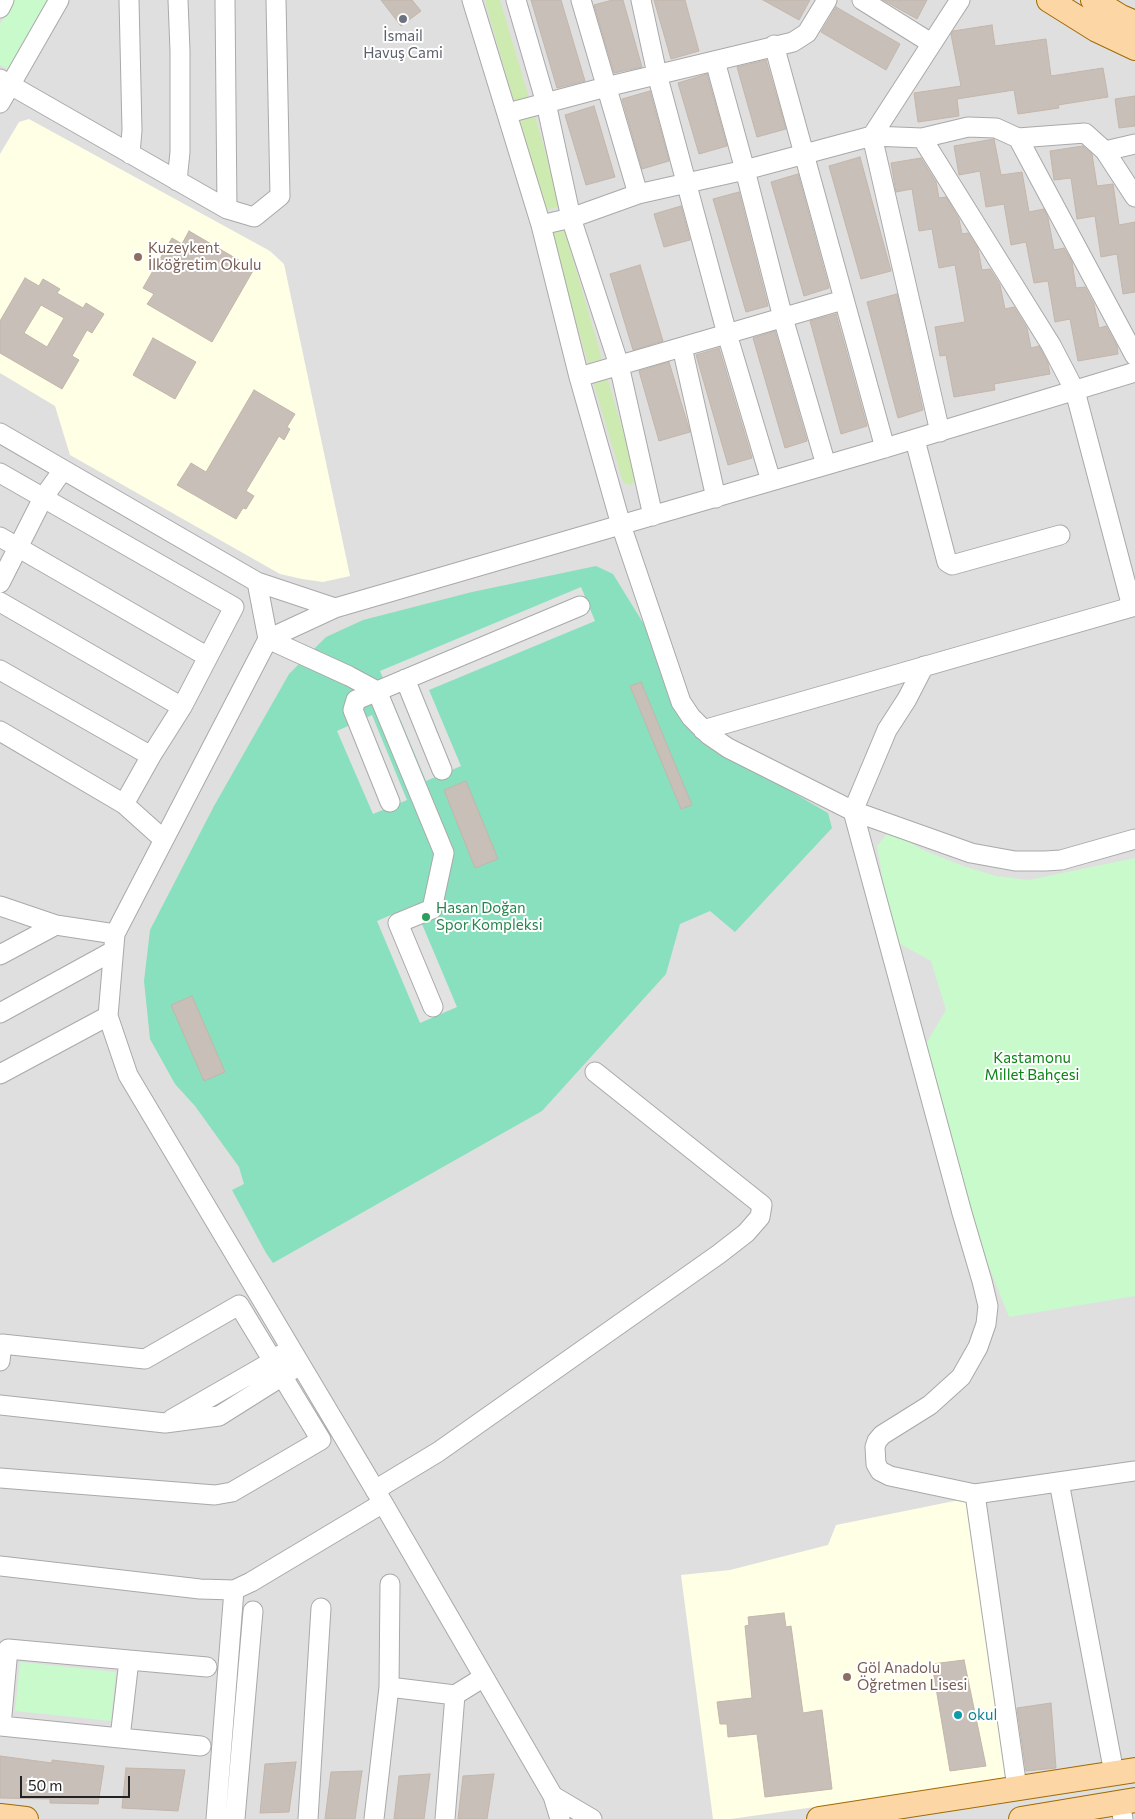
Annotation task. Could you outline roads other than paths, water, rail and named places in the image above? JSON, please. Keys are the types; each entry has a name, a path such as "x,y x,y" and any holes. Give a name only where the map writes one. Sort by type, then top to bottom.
{"main road":[{"path":"1049,0 1097,30 1135,48"},
{"path":"1093,0 1135,23"},
{"path":"819,1819 1124,1771"},
{"path":"1021,1819 1126,1807"},
{"path":"0,1816 26,1819"}],"street":[{"path":"0,103 5,82 59,0"},
{"path":"129,0 132,130 130,154"},
{"path":"178,0 180,152 178,181"},
{"path":"225,0 227,209"},
{"path":"5,82 227,209 254,217 280,196 276,0"},
{"path":"472,0 541,225 579,377 621,525 681,702 691,717 703,730 728,748 853,811 971,853 1015,861 1061,860 1135,839"},
{"path":"516,0 546,103 571,218 619,365 653,516"},
{"path":"581,0 638,194"},
{"path":"641,0 657,74 727,334 771,482"},
{"path":"508,113 657,74 792,42 807,33 827,0"},
{"path":"862,0 931,43"},
{"path":"940,432 872,136 960,0"},
{"path":"774,45 885,448"},
{"path":"715,61 783,318 826,465"},
{"path":"541,225 571,218 638,194 745,170 872,136 922,138 968,127 996,128 1018,138 1085,133 1105,151 1135,197"},
{"path":"703,730 1134,607 1075,391 1051,345 922,138"},
{"path":"1018,138 1135,356"},
{"path":"1105,151 1135,144"},
{"path":"579,377 843,300"},
{"path":"682,347 716,498"},
{"path":"560,1819 553,1796 379,1496 128,1075 108,1016 114,943 163,839 268,639 335,608 915,440 1135,372"},
{"path":"0,433 257,582 335,608"},
{"path":"915,440 947,562 952,565 1060,535"},
{"path":"0,583 43,498 63,470"},
{"path":"0,473 234,607 182,707 124,804"},
{"path":"0,537 208,657"},
{"path":"257,582 268,639"},
{"path":"0,602 182,707"},
{"path":"390,802 353,710 356,700 580,606"},
{"path":"268,639 377,691 444,853 432,908 398,923 433,1007"},
{"path":"924,666 907,699 887,730 853,811 988,1306 986,1324 978,1347 961,1377 930,1405 882,1435 876,1444 874,1456 878,1468 886,1475 975,1494 1135,1471"},
{"path":"0,670 151,756"},
{"path":"405,679 442,770"},
{"path":"0,731 124,804 163,839"},
{"path":"0,906 114,943"},
{"path":"0,955 56,925"},
{"path":"0,1014 114,943"},
{"path":"0,1074 108,1016"},
{"path":"0,1566 200,1589 234,1590 258,1578 379,1496 746,1233 760,1216 762,1205 594,1072"},
{"path":"0,1361 2,1344 145,1359 240,1305 321,1440 232,1492 215,1495 0,1478"},
{"path":"0,1405 165,1423 219,1416 245,1400 278,1369 290,1347"},
{"path":"165,1423 234,1383 300,1364"},
{"path":"234,1383 245,1400"},
{"path":"1059,1482 1124,1771"},
{"path":"975,1494 1017,1788"},
{"path":"374,1819 389,1687 390,1584"},
{"path":"216,1819 234,1590"},
{"path":"308,1819 321,1608"},
{"path":"235,1819 253,1611"},
{"path":"201,1746 0,1726 4,1648 207,1667"},
{"path":"120,1738 129,1660"},
{"path":"389,1687 455,1695 484,1677"},
{"path":"445,1819 455,1695"},
{"path":"548,1819 553,1796"},
{"path":"553,1796 592,1819"}],"place":[{"name":"İsmail Havuş Cami","path":"403,19"},
{"name":"Kuzeykent İlköğretim Okulu","path":"138,257"},
{"name":"Hasan Doğan Spor Kompleksi","path":"426,917"},
{"name":"Göl Anadolu Öğretmen Lisesi","path":"847,1677"},
{"name":"okul","path":"958,1715"}],"park label":[{"name":"Kastamonu Millet Bahçesi","path":"1032,1066"}]}
